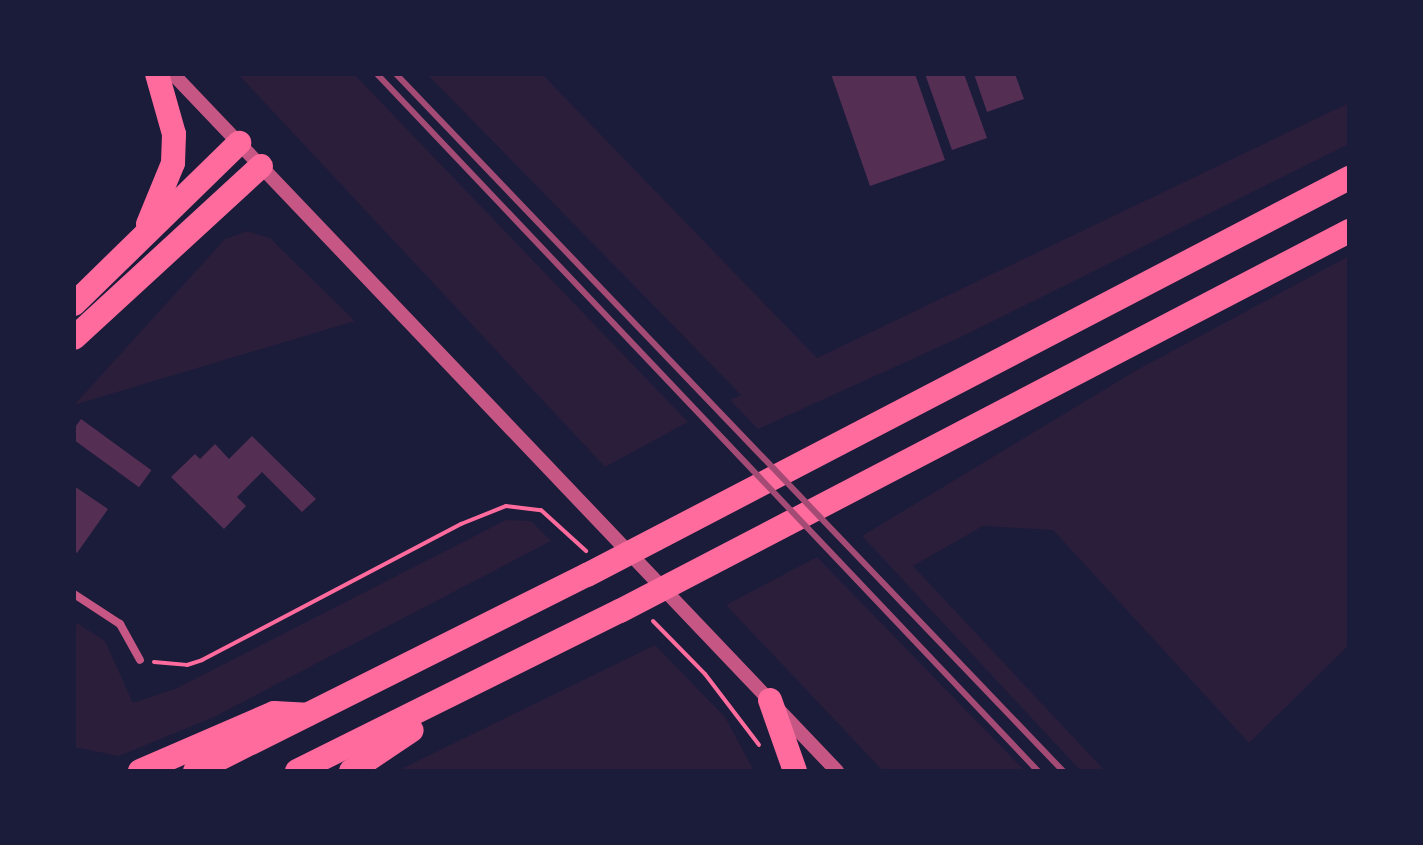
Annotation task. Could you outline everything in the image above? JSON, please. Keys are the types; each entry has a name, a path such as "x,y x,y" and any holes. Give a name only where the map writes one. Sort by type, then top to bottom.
{"highway":[{"path":"137,245 164,194 173,163 174,134 157,74"},
{"path":"74,304 239,143"},
{"path":"74,338 261,166"},
{"path":"195,771 587,575 1349,178"},
{"path":"297,771 620,611 1349,231"},
{"path":"351,771 401,735 565,654 620,611"},
{"path":"770,700 795,771"},
{"path":"140,771 274,713 309,715"}],"street":[{"path":"173,74 837,771"},
{"path":"74,594 120,624 140,660"}],"shaded area":[{"path":"238,74 354,74 688,422 605,467"},
{"path":"427,74 542,74 817,358 1349,103 1349,144 961,337 758,429 730,400 741,395"},
{"path":"247,231 270,238 355,321 74,405 225,239"},
{"path":"1349,256 1349,645 1249,743 1053,530 983,526 913,566 1105,771 1081,771 862,536 1135,371"},
{"path":"506,520 531,521 551,541 214,717 119,756 74,747 74,621 105,641 133,703 177,688"},
{"path":"817,557 1025,771 883,771 726,605"},
{"path":"655,645 725,717 754,771 397,771"}],"building":[{"path":"831,74 915,74 945,160 870,186"},
{"path":"925,74 964,74 987,138 952,150"},
{"path":"974,74 1015,74 1024,99 987,112"},
{"path":"81,419 151,470 139,487 74,440 74,429"},
{"path":"252,436 316,499 302,512 262,472 237,497 246,506 224,529 171,477 195,454 200,459 215,444 229,459"},
{"path":"74,486 108,509 77,553 74,551"}],"railway":[{"path":"377,74 1038,771"},
{"path":"396,74 1063,771"}]}
